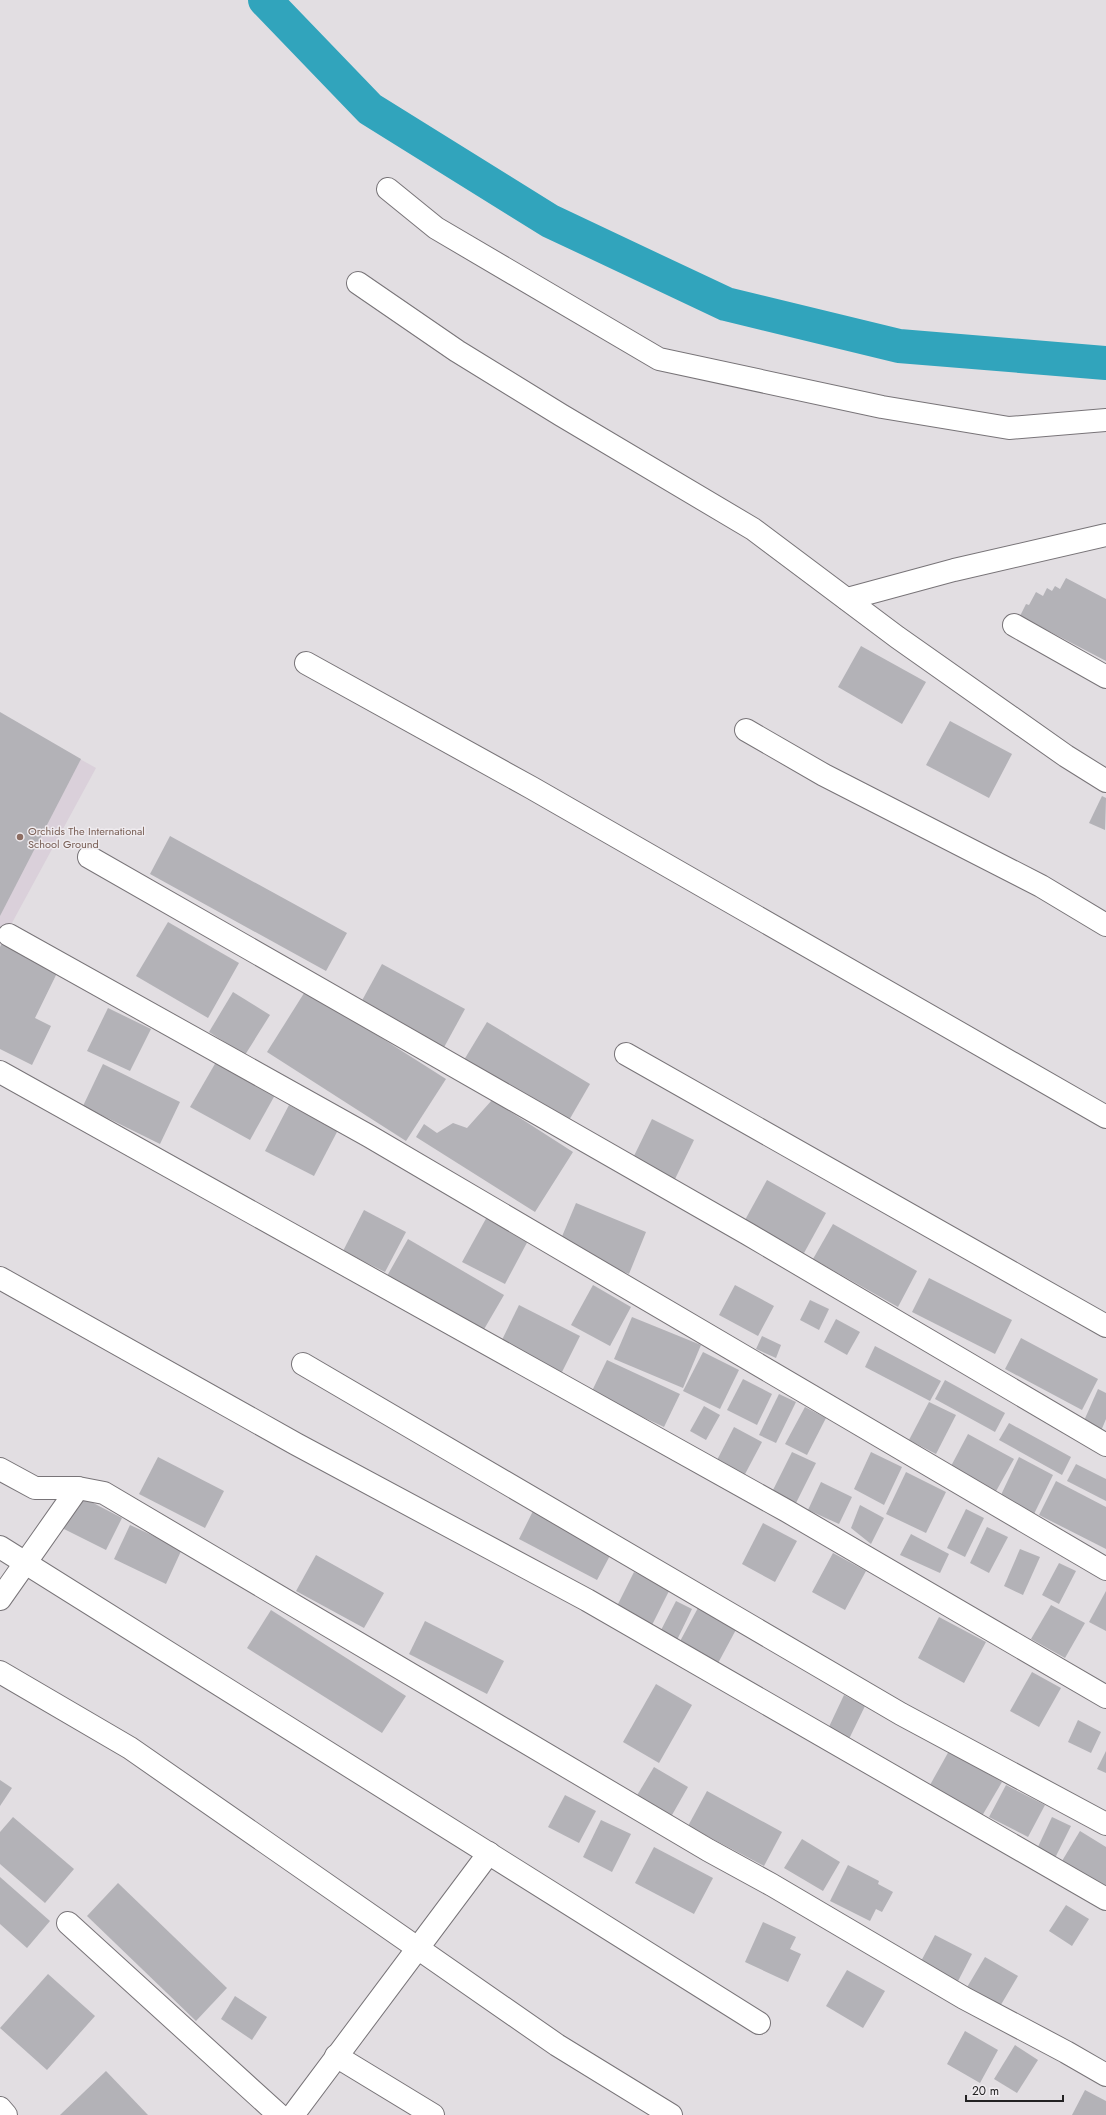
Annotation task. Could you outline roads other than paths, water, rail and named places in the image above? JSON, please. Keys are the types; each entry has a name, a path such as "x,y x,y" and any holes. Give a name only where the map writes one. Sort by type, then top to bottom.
{"street":[{"path":"388,189 436,228 659,359 882,407 1009,428 1106,420"},
{"path":"358,283 457,351 753,529 847,599 1066,756 1106,781"},
{"path":"847,599 954,570 1106,535"},
{"path":"1014,625 1106,677"},
{"path":"306,663 539,792 1106,1117"},
{"path":"746,730 824,776 1041,886 1106,925"},
{"path":"89,857 748,1234 1106,1445"},
{"path":"9,935 369,1136 1106,1569"},
{"path":"626,1054 1106,1326"},
{"path":"0,1072 787,1511 1106,1697"},
{"path":"0,1278 303,1447 587,1600 1106,1899"},
{"path":"303,1364 901,1714 1106,1824"},
{"path":"0,1469 35,1488 78,1488 104,1493 708,1850 772,1885 964,1998 1066,2052 1106,2076"},
{"path":"0,1600 25,1562 78,1488"},
{"path":"0,1547 759,2023"},
{"path":"0,1672 130,1748 557,2045 671,2115"},
{"path":"293,2115 489,1853"},
{"path":"68,1923 279,2115"},
{"path":"336,2056 433,2115"},
{"path":"0,2108 6,2115"}],"waterway":[{"path":"265,0 370,109 550,221 726,304 899,346 1106,363"}],"place":[{"name":"Orchids The International School Ground","path":"20,837"}]}
